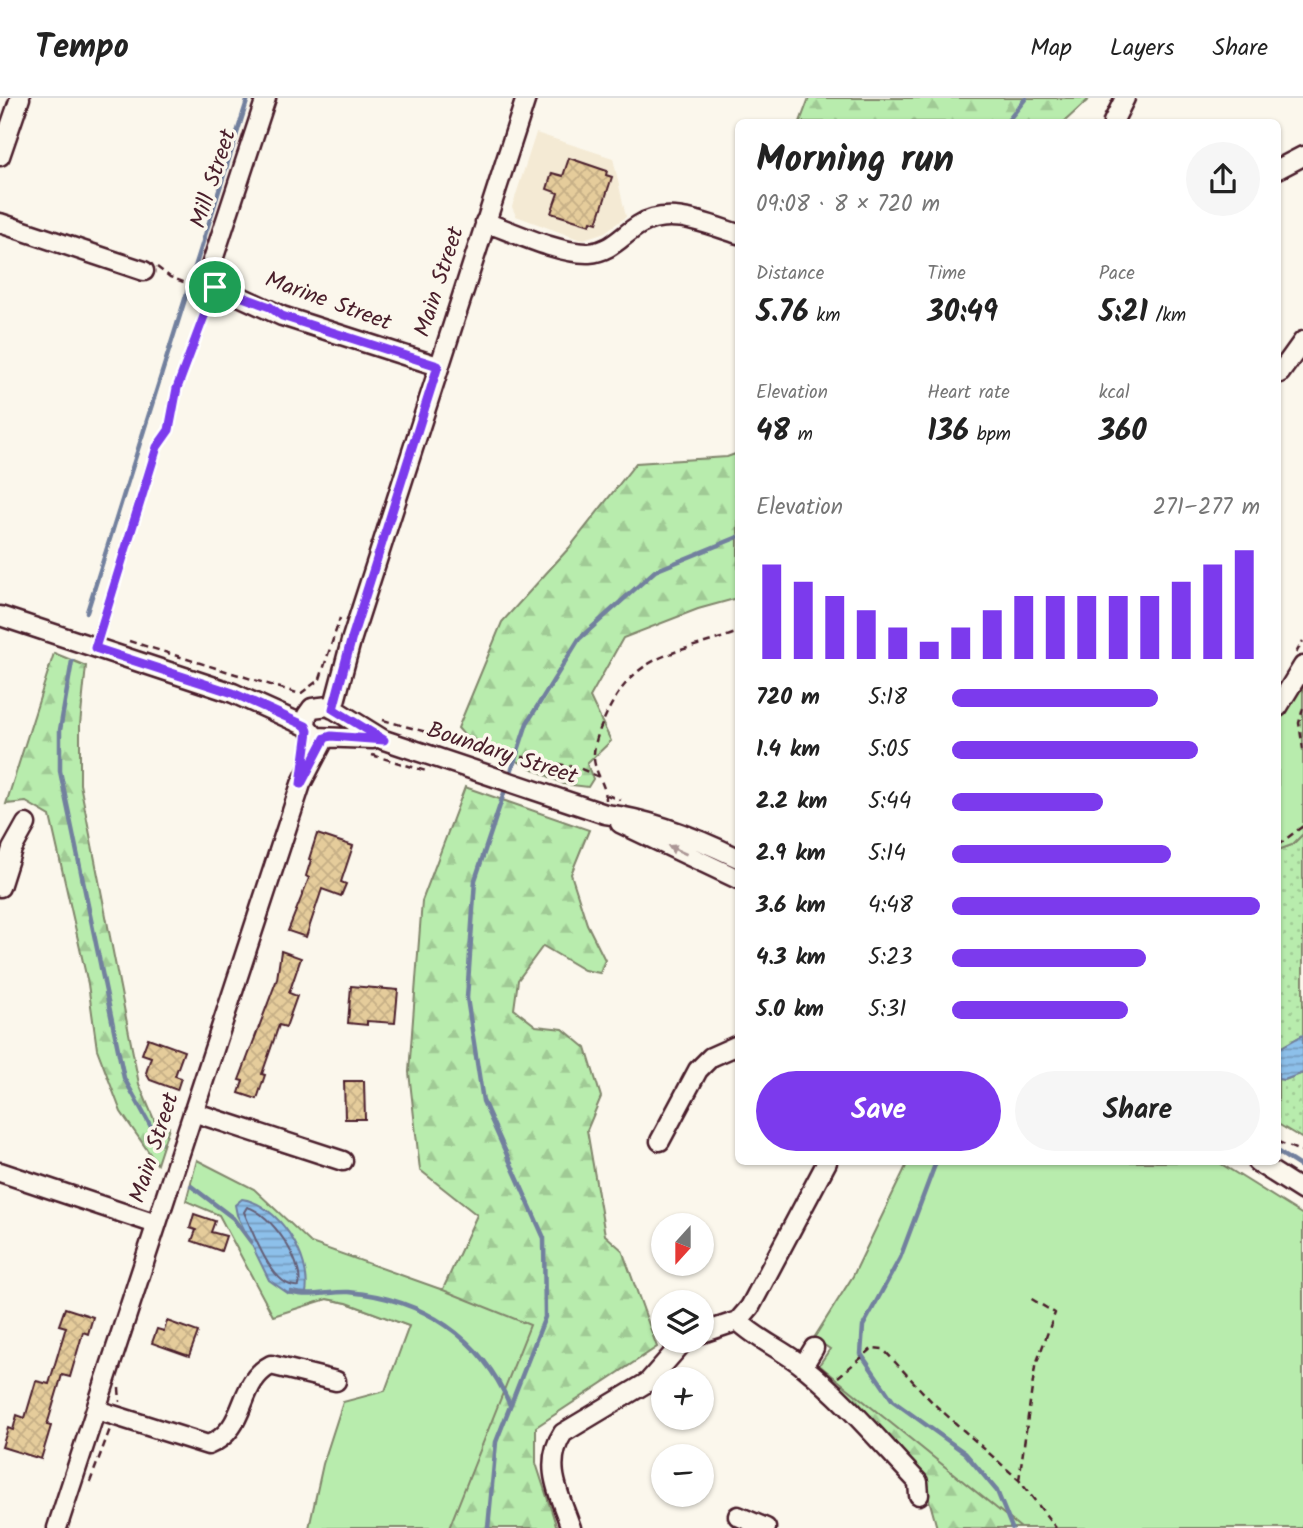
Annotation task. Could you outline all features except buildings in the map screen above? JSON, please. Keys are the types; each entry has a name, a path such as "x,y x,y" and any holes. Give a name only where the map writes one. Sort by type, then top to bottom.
{"street":[{"path":"0,156 20,98"},
{"name":"Mill Street","path":"207,283 266,98"},
{"name":"Main Street","path":"57,1528 321,721 351,641 526,98"},
{"path":"1114,119 1125,98"},
{"path":"1281,167 1303,156"},
{"path":"485,222 570,251 586,253 616,245 638,225 667,217 688,219 735,233"},
{"path":"0,223 144,271"},
{"name":"Marine Street","path":"207,283 270,307 282,316 438,366"},
{"path":"1281,372 1290,363 1303,341"},
{"name":"Boundary Street","path":"0,616 98,637 233,693 605,814 640,821 712,845 735,856"},
{"path":"1281,702 1303,666"},
{"name":"Boundary Street","path":"605,814 632,830 735,878"},
{"path":"0,887 12,849 26,824"},
{"path":"660,1141 698,1070 711,1057 735,1046"},
{"path":"193,1112 343,1161"},
{"path":"714,1329 738,1321 750,1307 825,1165"},
{"path":"1262,1165 1303,1191"},
{"path":"0,1172 156,1224"},
{"path":"738,1321 756,1338 803,1366 842,1402 919,1482 919,1495"},
{"path":"803,1366 814,1348"},
{"path":"571,1528 551,1468 562,1433 648,1382 674,1353"},
{"path":"97,1410 208,1445 223,1439 234,1426 253,1380 259,1371 271,1365 336,1381"},
{"path":"738,1517 766,1528"}],"path":[{"path":"98,637 157,447 169,430 177,388 207,283 177,280 157,267 144,271"},
{"path":"118,638 300,694 320,678 340,618"},
{"path":"605,814 606,795 594,760 600,728 618,692 635,672 655,658 735,633"},
{"path":"1303,708 1299,723 1303,749"},
{"path":"383,720 498,752 562,764 599,777"},
{"path":"368,753 427,772"},
{"path":"1281,843 1303,826"},
{"path":"1281,1143 1303,1152"},
{"path":"1019,1480 1035,1367 1055,1312 1030,1298"},
{"path":"844,1370 873,1348 883,1349 933,1403 1019,1480 1056,1528"},
{"path":"119,1406 121,1377"},
{"path":"89,1483 111,1426"}],"shaded area":[{"path":"536,133 613,158 626,217 605,232 581,240 516,216 512,207"}],"green space":[{"path":"809,98 1090,98 1067,119 801,119"},
{"path":"735,454 735,599 698,609 623,638 590,697 611,741 587,764 593,779 588,787 564,784 464,735 458,728 502,622 569,548 636,463 727,457"},
{"path":"54,653 86,666 80,725 80,784 139,1084 155,1122 169,1127 157,1164 121,1112 97,1049 88,984 50,816 26,802 6,804"},
{"path":"1303,680 1303,834 1292,845 1281,849 1281,717"},
{"path":"465,787 589,830 571,874 587,924 605,960 600,973 584,970 543,946 518,980 514,1009 536,1026 563,1029 586,1048 601,1097 587,1130 605,1235 622,1250 651,1330 651,1351 536,1427 536,1463 557,1528 416,1528 409,1326 347,1303 327,1299 413,1288 443,1289 477,1215 420,1170 409,1072 422,901"},
{"path":"1303,834 1303,1035 1281,1047 1281,849 1292,845"},
{"path":"1303,1073 1303,1139 1281,1126 1281,1079"},
{"path":"197,1160 254,1189 311,1243 443,1290 530,1325 449,1528 309,1528 323,1464 343,1402 385,1391 409,1326 347,1303 327,1299 273,1316 219,1215 186,1201"},
{"path":"907,1165 1223,1165 1303,1215 1303,1528 1021,1528 819,1365 830,1349 814,1338 853,1276"},
{"path":"886,1340 1088,1528 937,1528 922,1474 838,1389"}],"water":[{"path":"1303,1035 1303,1073 1281,1080 1281,1047"},
{"path":"242,1199 268,1211 290,1234 304,1264 306,1293 289,1294 269,1280 237,1215 235,1205"}],"waterway":[{"path":"87,612 248,98"},
{"path":"1009,119 1026,98"},
{"path":"509,778 527,723 579,639 655,571 735,538"},
{"path":"72,661 60,730 60,771 124,1078 160,1143"},
{"path":"488,1528 496,1442 545,1317 544,1238 483,1101 467,998 475,880 506,787"},
{"path":"1281,1154 1303,1168"},
{"path":"935,1165 900,1258 863,1326 861,1354 893,1401 965,1453 997,1491 1012,1528"},
{"path":"191,1186 233,1218 251,1242"},
{"path":"291,1292 349,1292 376,1296 425,1313 466,1341 498,1381 510,1405"}],"route":[{"path":"215,287 270,307 282,316 438,366 351,641 333,709 384,740 331,736 325,738 301,784 308,731 306,726 233,693 95,648 157,447 169,430 177,388 215,287"}]}
